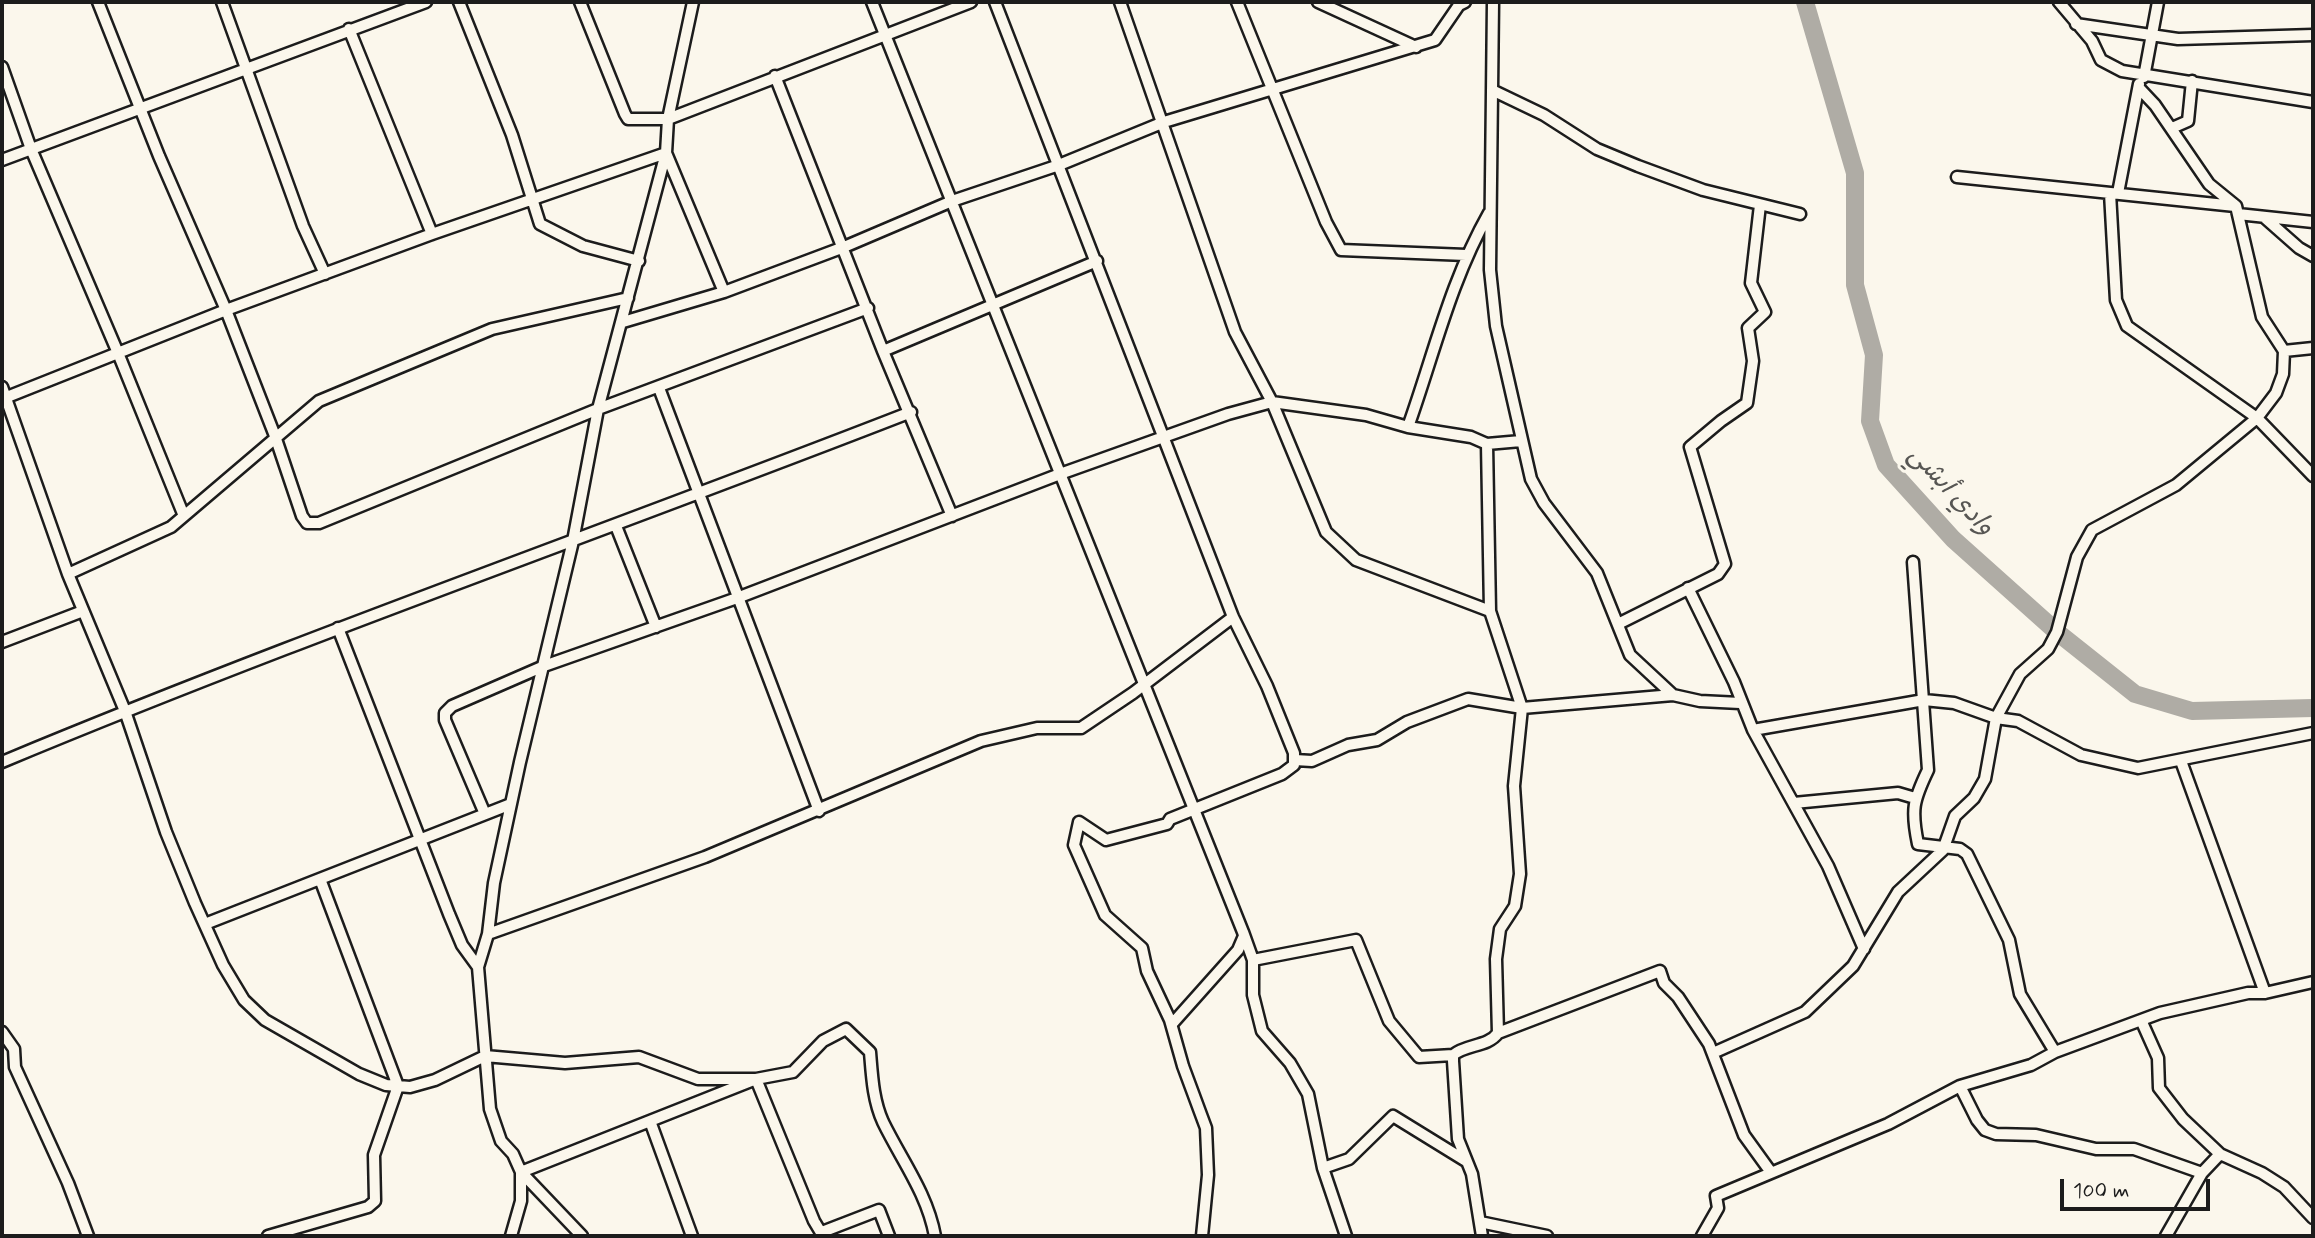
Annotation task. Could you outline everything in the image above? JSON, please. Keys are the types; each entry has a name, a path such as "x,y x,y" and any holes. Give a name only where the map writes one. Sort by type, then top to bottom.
{"street":[{"path":"98,2 159,156 226,310 275,436 302,516 307,523 319,523 598,409 867,308"},
{"path":"222,2 303,226 325,274"},
{"path":"2,160 426,2"},
{"path":"459,2 535,201 540,224 607,255 639,261"},
{"path":"580,2 628,119 668,119 971,2"},
{"path":"582,1236 521,1172 513,1154 495,1129 485,1056 478,967 488,934 494,883 511,804 573,541 598,409 666,153 668,119 693,2"},
{"path":"872,2 1145,683 1192,812 1244,936 1253,960 1253,995 1262,1031 1290,1063 1308,1094 1323,1168 1346,1236"},
{"path":"995,2 1233,617 1267,686 1295,760"},
{"path":"1120,2 1235,332 1272,402 1326,532 1356,560 1490,611"},
{"path":"1237,2 1325,222 1341,250 1466,255"},
{"path":"1318,2 1417,47"},
{"path":"623,322 724,292 844,247 952,201 1059,165 1164,122 1417,47 1435,40 1465,2"},
{"path":"1493,2 1490,270 1496,326 1521,441 1531,479 1544,503 1597,573 1630,655 1673,695"},
{"path":"2059,2 2092,40 2101,60 2142,77 2192,81 2313,102"},
{"path":"2158,2 2153,36 2114,193 2116,300 2127,326 2257,418 2313,476"},
{"path":"2076,24 2178,39 2313,35"},
{"path":"349,29 432,234"},
{"path":"2,66 4,79 31,149 184,516"},
{"path":"775,76 883,351 953,516"},
{"path":"2172,128 2188,121 2192,81"},
{"path":"1713,1053 1805,1012 1853,966 1898,892 1943,850 1955,816 1973,799 1985,779 1996,718 2020,674 2048,649 2067,601 2077,557 2092,530 2176,485 2257,418 2276,393 2283,374 2284,351 2262,317 2237,210 2209,184 2172,128 2139,88"},
{"path":"1494,91 1544,115 1608,153 1703,190 1800,214"},
{"path":"666,153 535,201 432,234 3,394 68,574 125,711 166,832 223,965 244,1000 265,1020 359,1074 386,1086 410,1087 435,1080 485,1056 565,1063 639,1057 698,1079 756,1079 793,1072 823,1041 846,1029 870,1052 873,1087 882,1120 918,1184 932,1216 935,1236"},
{"path":"666,153 724,292"},
{"path":"1957,177 2114,193 2237,210 2265,218 2313,222"},
{"path":"1618,624 1718,574 1725,564 1690,447 1747,403 1750,394 1753,361 1748,328 1765,312 1751,283 1760,205"},
{"path":"1408,427 1427,373 1431,348 1466,255 1490,211"},
{"path":"2265,218 2299,248 2313,256"},
{"path":"883,351 1097,261"},
{"path":"68,574 157,535 184,516 319,401 492,329 628,298"},
{"path":"2284,351 2313,348"},
{"path":"659,388 819,811"},
{"path":"485,814 444,720 445,713 452,706 544,666 737,598 1059,474 1228,414 1272,402 1366,415 1408,427 1471,437 1487,444 1521,441"},
{"path":"2,762 338,628 616,526 911,412"},
{"path":"1487,444 1490,611 1522,708 1514,786 1520,874 1515,905 1500,929 1496,959 1498,1033"},
{"path":"616,526 656,626"},
{"path":"1913,562 1928,770 1915,798 1912,816 1918,844 1943,850 1959,849 1967,854 2009,940 2020,994 2055,1052"},
{"path":"1688,588 1734,682 1740,703 1753,730 1828,866 1864,949"},
{"path":"2,642 83,611"},
{"path":"488,934 705,858 981,741 1037,728 1081,728 1233,617"},
{"path":"338,628 423,839 462,945 478,967"},
{"path":"1295,760 1312,761 1348,745 1377,740 1406,722 1468,699 1522,708 1673,695 1700,701 1740,703"},
{"path":"1753,730 1924,700 1954,703 1996,718 2018,721 2081,755 2138,768 2313,733"},
{"path":"1202,1236 1209,1147 1172,1024 1147,971 1142,948 1105,915 1073,845 1079,822 1106,841 1134,835 1282,774 1295,760"},
{"path":"2181,761 2265,993"},
{"path":"1794,803 1898,793 1915,798"},
{"path":"205,924 511,804"},
{"path":"268,1236 368,1207 375,1201 374,1155 398,1086 320,879"},
{"path":"1172,1024 1238,950 1244,936"},
{"path":"1253,960 1356,940 1389,1021 1419,1057 1453,1055 1493,1040 1498,1033 1660,971 1664,983 1678,997 1713,1053 1744,1135 1770,1171"},
{"path":"1702,1236 1718,1208 1716,1196 1770,1171 1888,1124 1960,1086 2031,1065 2055,1052 2141,1020 2248,993 2265,993 2313,982"},
{"path":"2141,1020 2158,1058 2159,1088 2183,1119 2220,1154 2262,1172 2284,1187 2313,1218"},
{"path":"2,1032 14,1049 15,1067 68,1183 88,1236"},
{"path":"1453,1055 1458,1139 1466,1161 1482,1236"},
{"path":"521,1172 756,1079"},
{"path":"756,1079 814,1221 822,1234 879,1210 889,1236"},
{"path":"1960,1086 1977,1120 1985,1130 1996,1135 2036,1135 2096,1149 2134,1149 2202,1173"},
{"path":"1323,1168 1349,1159 1393,1116 1466,1161"},
{"path":"650,1121 692,1236"},
{"path":"2166,1236 2202,1173 2220,1154"},
{"path":"511,1236 521,1201 521,1172"},
{"path":"1480,1222 1548,1236"}],"waterway":[{"name":"وادي أبشي","path":"1805,2 1855,173 1855,285 1874,355 1870,421 1886,465 1953,539 2057,632 2135,694 2192,711 2313,708"}]}
